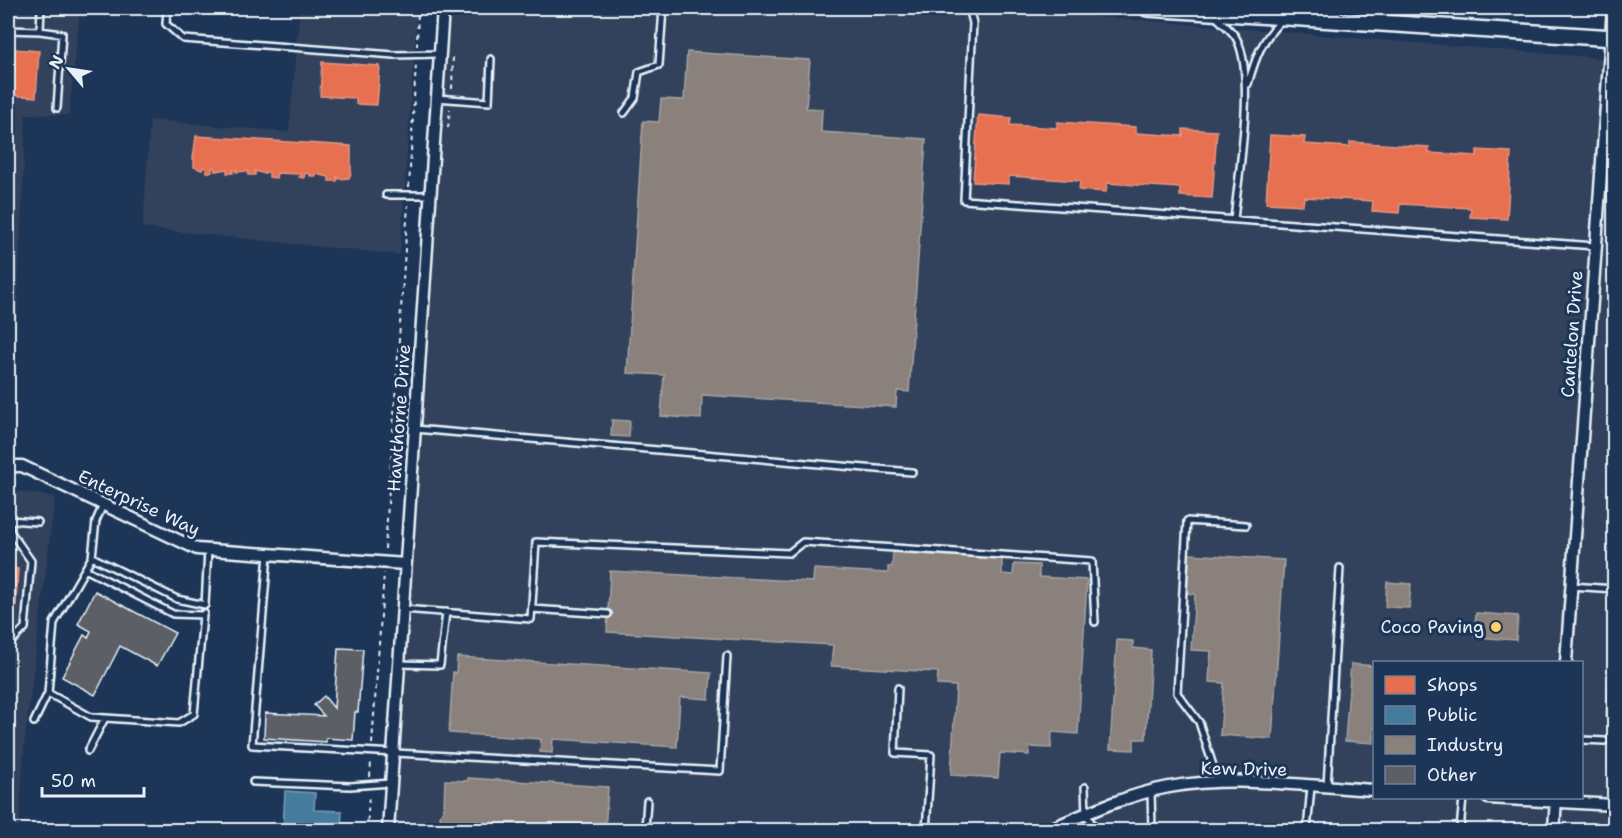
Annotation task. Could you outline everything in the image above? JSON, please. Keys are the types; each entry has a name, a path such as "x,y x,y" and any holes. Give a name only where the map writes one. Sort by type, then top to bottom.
{"main road":[{"path":"1147,8 1612,38"}],"street":[{"name":"Hawthorne Drive","path":"388,831 442,8"},
{"name":"Cantelon Drive","path":"1566,661 1613,8"},
{"name":"Enterprise Way","path":"8,466 22,466 197,549 405,564"},
{"name":"Kew Drive","path":"1048,831 1116,801 1168,787 1218,781 1373,790"},
{"path":"1522,799 1614,805"},
{"path":"1554,831 1556,800"}],"lane":[{"path":"40,32 41,8"},
{"path":"167,8 166,24 183,39 394,56 440,54"},
{"path":"624,113 635,98 639,72 659,65 663,8"},
{"path":"969,8 973,23 964,200 1595,246"},
{"path":"1210,12 1234,36 1243,56 1246,88 1234,220"},
{"path":"1246,88 1257,54 1269,33 1286,17"},
{"path":"8,30 62,34 57,108"},
{"path":"436,98 489,102 491,59"},
{"path":"386,195 430,195"},
{"path":"415,429 912,472"},
{"path":"34,722 48,693 54,623 92,557 96,521 103,505"},
{"path":"8,645 26,628 31,561 10,531 8,517 38,522"},
{"path":"1218,781 1199,722 1177,693 1187,521 1246,525"},
{"path":"403,609 531,619 536,543 789,553 803,542 1092,561 1095,622"},
{"path":"48,693 92,717 179,723 194,714 197,701 208,550"},
{"path":"268,554 252,745 720,771 727,656"},
{"path":"92,557 177,599 205,605"},
{"path":"1327,788 1340,568"},
{"path":"85,570 173,614 204,615"},
{"path":"1571,586 1614,589"},
{"path":"532,609 608,614"},
{"path":"399,664 440,665 446,612"},
{"path":"898,688 895,753 931,755 926,831"},
{"path":"88,751 105,718"},
{"path":"1583,740 1605,741"},
{"path":"253,782 350,786 391,783"},
{"path":"1085,787 1086,814 1096,831"},
{"path":"1307,831 1311,787"},
{"path":"1151,792 1152,831"},
{"path":"1460,831 1463,799"},
{"path":"645,831 647,801"}],"path":[{"path":"386,545 418,8"},
{"path":"367,831 383,584"}],"shaded area":[{"path":"8,8 80,8 69,115 26,114 11,456 8,456"},
{"path":"300,8 417,8 400,255 143,228 150,120 289,132"},
{"path":"443,8 990,8 1614,59 1614,830 388,830"},
{"path":"8,490 55,497 24,746 19,830 8,830"}],"building: Shops":[{"path":"13,49 39,51 36,97 8,95 8,54 12,54"},
{"path":"322,62 380,66 377,105 356,104 356,98 320,96"},
{"path":"978,115 1011,118 1010,125 1057,128 1057,122 1136,127 1136,133 1183,136 1183,129 1217,131 1212,198 1180,196 1180,188 1107,183 1106,192 1079,190 1080,181 1009,176 1009,184 973,182"},
{"path":"1270,135 1305,137 1304,144 1350,147 1350,142 1429,147 1429,153 1477,156 1477,150 1511,152 1507,219 1470,217 1471,208 1400,204 1399,213 1372,211 1373,201 1304,197 1303,205 1266,203"},
{"path":"196,136 351,146 351,173 349,178 339,179 337,177 337,181 329,181 329,177 316,174 316,176 310,176 305,173 304,178 299,177 300,174 277,173 276,178 269,177 269,172 265,174 255,171 255,175 248,175 248,171 233,170 233,173 227,173 227,169 215,171 215,168 212,168 212,172 206,172 206,168 203,167 202,170 194,167"},
{"path":"8,562 12,563 12,568 18,569 15,619 8,618"}],"building: Public":[{"path":"285,791 315,793 314,810 342,811 341,830 283,830"}],"building: Industry":[{"path":"687,52 810,60 806,108 822,109 821,132 926,139 909,392 897,391 896,407 702,395 701,419 661,416 664,375 627,373 643,121 659,122 661,99 684,100"},
{"path":"612,420 630,421 629,437 611,436"},
{"path":"893,552 1002,558 1002,574 1013,575 1014,564 1039,565 1039,577 1087,580 1078,734 1052,732 1051,748 1029,747 1029,755 1000,753 998,778 951,775 956,686 937,685 938,672 831,666 833,645 607,632 610,571 813,582 814,569 888,573 888,567 892,567"},
{"path":"1189,554 1284,560 1272,739 1220,735 1224,683 1209,682 1211,651 1191,650 1195,594 1187,593"},
{"path":"1387,582 1411,584 1409,608 1385,607"},
{"path":"1614,611 1614,718 1606,717"},
{"name":"Coco Paving","path":"1476,613 1518,616 1516,640 1474,637"},
{"path":"1117,640 1133,641 1133,648 1151,650 1146,739 1134,739 1134,750 1110,749"},
{"path":"457,657 711,673 709,699 680,697 677,747 553,739 552,753 540,752 541,739 449,733 453,672 456,673"},
{"path":"1351,664 1373,666 1373,743 1345,741"},
{"path":"468,778 608,787 605,830 442,830 440,816 444,807 445,780 468,781"}],"building: Other":[{"path":"95,591 175,633 157,666 120,646 95,695 62,677 84,635 88,638 91,631 78,624"},
{"path":"338,648 363,649 358,712 355,712 353,740 326,738 326,742 264,738 265,713 324,716 314,705 324,696 334,708"}],"place":[{"name":"Coco Paving","path":"1496,627"}]}
